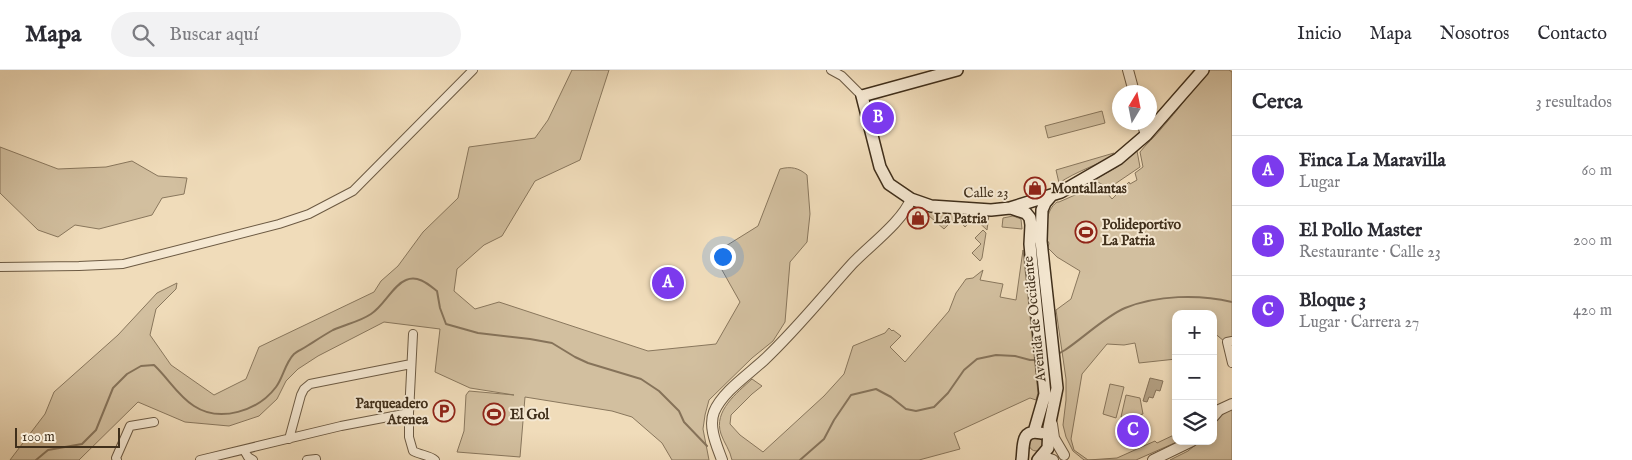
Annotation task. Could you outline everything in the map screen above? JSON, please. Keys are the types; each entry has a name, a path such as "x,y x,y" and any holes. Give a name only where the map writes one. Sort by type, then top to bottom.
{"main road":[{"path":"862,96 957,70"},
{"name":"Calle 23","path":"862,96 880,167 889,184 911,199 932,206 991,210 1010,208 1052,196 1118,159 1146,135 1203,70"},
{"name":"Avenida de Occidente","path":"1034,432 1044,399 1044,323 1040,231 1042,210 1045,203 1052,196"},
{"name":"Avenida de Occidente","path":"1010,208 1022,211 1030,218 1032,266 1056,376 1056,396 1050,418 1048,442"},
{"path":"1022,460 1023,446 1025,437 1034,432 1043,434 1048,442 1047,449 1040,458 1031,456 1023,446"}],"street":[{"path":"0,267 123,264 279,224 309,214 353,191 473,70"},
{"path":"831,70 842,76 862,96"},
{"path":"1128,70 1132,85"},
{"path":"1144,130 1146,135"},
{"path":"722,460 712,423 713,414 718,405 726,394 771,353 852,264 893,224 908,207 911,199"},
{"path":"413,334 409,437 413,451 420,455 432,457 435,460"},
{"path":"1232,341 1227,342 1232,363"},
{"path":"289,439 301,395 310,384 412,364"},
{"path":"1217,412 1232,404"},
{"path":"200,460 341,426 409,412"},
{"path":"1050,418 1054,438 1067,458"},
{"path":"117,460 116,458 130,426 154,422"},
{"path":"1048,442 1067,458"},
{"path":"1153,460 1184,445"},
{"path":"244,450 248,457 253,460"},
{"path":"307,460 316,458"},
{"path":"1040,458 1053,460"}],"shaded area":[{"path":"572,70 609,70 580,160 535,181 502,236 484,245 457,269 454,291 475,309 499,302 648,351 716,344 740,302 713,254 758,226 780,169 795,168 807,175 810,214 807,242 790,262 785,322 773,341 752,358 709,400 703,429 709,460 672,460 662,443 632,417 612,411 525,397 520,457 457,452 464,431 466,395 469,391 514,395 470,388 435,372 440,329 384,322 318,356 298,369 286,381 277,399 259,416 229,426 185,422 138,402 79,460 10,460 45,414 54,392 118,335 157,293 177,283 176,289 156,309 150,335 171,365 214,395 246,379 259,347 374,292 381,281 398,266 423,232 458,198 469,147 535,138 548,120"},
{"path":"1208,70 1229,70 1232,72 1232,339 1224,341 1217,335 1217,310 1172,310 1172,359 1139,363 1135,343 1124,345 1107,344 1082,374 1071,439 1074,450 1088,460 1084,460 1073,451 1066,437 1063,425 1066,379 1056,310 1071,299 1080,271 1057,257 1048,248 1047,229 1050,210 1057,202 1098,185 1110,188 1111,191 1108,194 1112,199 1129,182 1130,184 1137,180 1135,173 1143,167 1140,152 1159,132"},
{"path":"1102,111 1105,123 1048,138 1045,126"},
{"path":"0,147 58,169 106,167 132,161 158,176 187,178 184,194 162,198 152,215 99,229 75,225 58,237 38,230 0,193"},
{"path":"1137,151 1140,167 1109,188 1094,180 1117,167"},
{"path":"1114,153 1115,155 1059,183 1056,170"},
{"path":"921,207 938,212 989,215 987,230 974,218 965,227 956,217 944,229"},
{"path":"1013,216 1021,219 1022,229 1002,227 1003,218"},
{"path":"983,230 986,233 980,261 972,253 981,244 975,238"},
{"path":"1023,250 1038,393 1036,400 1030,398 954,433 960,449 919,460 732,460 721,434 720,418 728,403 752,379 762,386 731,415 730,424 740,435 763,452 824,396 844,374 853,346 885,333 889,328 901,336 890,347 905,362 949,311 956,293 966,279 973,278 983,270 980,280 1003,284 1000,297 1016,300"},
{"path":"1150,378 1163,381 1160,391 1156,390 1153,398 1149,397 1147,402 1143,401"},
{"path":"1110,384 1124,387 1116,418 1103,414"},
{"path":"1126,395 1140,398 1143,414 1126,418 1121,417"},
{"path":"1232,409 1232,460 1170,460 1195,445 1217,445 1217,421 1223,414"},
{"path":"1172,436 1172,444 1136,460 1088,460 1117,458 1155,441 1157,443"},
{"path":"1033,437 1039,437 1043,444 1039,451 1033,451 1029,447 1029,441"}],"waterway":[{"path":"36,460 48,450 82,444 96,430 113,388 127,374 141,366 154,365 183,397 204,411 215,414 227,414 249,408 276,387 288,362 295,353 333,330 371,314 401,283 410,279 419,279 437,291 440,308 446,324 478,333 552,343 588,363 641,379 659,391 679,411 684,422 707,446"},
{"path":"1058,354 1110,316 1137,304 1151,300 1178,297 1219,299 1232,302"},
{"path":"800,460 824,439 851,395 876,389 891,397 906,409 916,411 934,407 948,393 964,370 977,359 996,355 1037,360"}],"place":[{"name":"El Pollo Master","path":"878,118"},
{"name":"Montallantas","path":"1035,188"},
{"name":"La Patria","path":"918,218"},
{"name":"Polideportivo La Patria","path":"1086,232"},
{"name":"Finca La Maravilla","path":"668,283"},
{"name":"Parqueadero Atenea","path":"444,411"},
{"name":"El Gol","path":"494,414"},
{"name":"Bloque 3","path":"1133,431"}]}
